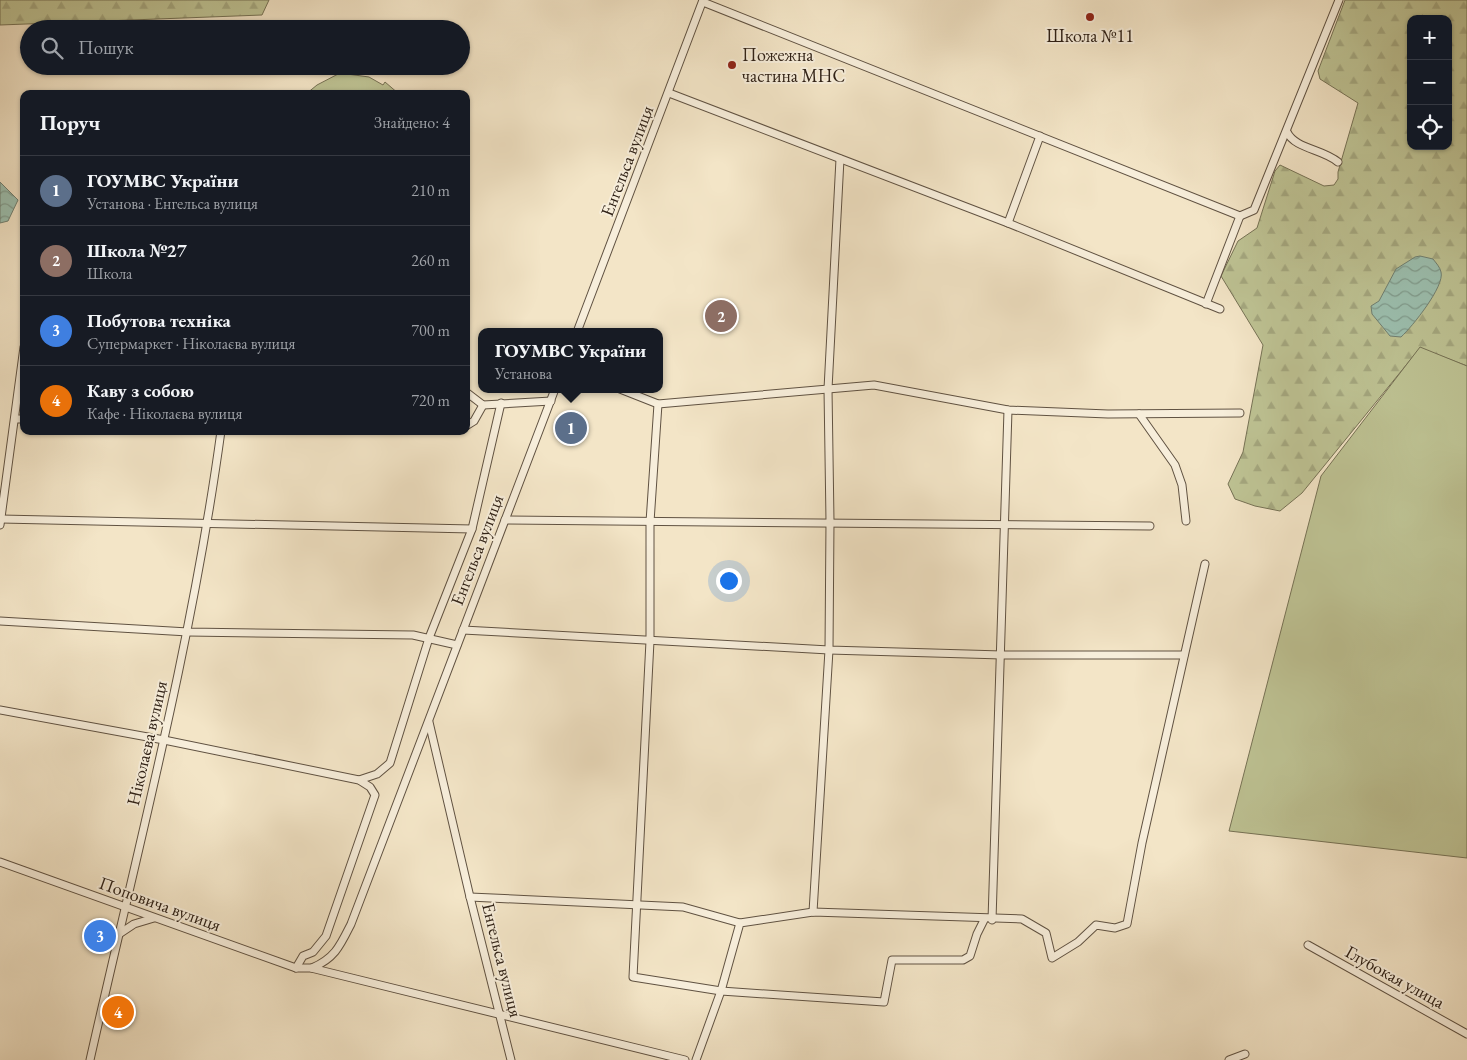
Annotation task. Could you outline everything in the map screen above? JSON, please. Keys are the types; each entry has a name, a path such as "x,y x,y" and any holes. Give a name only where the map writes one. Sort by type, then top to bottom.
{"street":[{"path":"703,1 1240,216 1254,210 1339,0"},
{"name":"Енгельса вулиця","path":"579,328 703,1"},
{"path":"669,93 1008,223 1220,309"},
{"path":"1287,132 1294,142 1323,152 1338,162"},
{"path":"1008,223 1040,136"},
{"path":"813,912 829,650 828,389 840,159"},
{"path":"1206,304 1240,216"},
{"path":"20,379 0,522 472,529"},
{"path":"630,393 658,404 874,385 1008,410 1139,414 1240,413"},
{"name":"Енгельса вулиця","path":"311,968 328,960 341,944 351,924 554,393"},
{"path":"470,395 483,404 551,401"},
{"path":"470,424 474,421 483,404"},
{"path":"359,780 377,774 390,763 428,638 472,529 501,404"},
{"path":"658,404 650,522 650,641 633,977 721,991 884,1002 892,960 963,960 970,956 977,934 988,920 1002,655 1008,410"},
{"path":"1139,414 1175,465 1182,485 1186,521"},
{"path":"15,419 20,419"},
{"name":"Ніколаєва вулиця","path":"90,1060 188,632 208,524 220,435"},
{"path":"505,520 650,522 830,521 1150,526"},
{"path":"470,897 683,906 740,923 813,912 988,920 1022,919 1046,933 1052,958 1078,942 1096,925 1115,928 1127,924 1142,843 1205,564"},
{"path":"0,621 188,632 413,635 457,645"},
{"path":"464,630 829,650 1002,655 1184,655"},
{"path":"0,710 164,740 359,780 370,787 375,795 326,936 313,952 302,956 296,968"},
{"name":"Енгельса вулиця","path":"429,722 511,1060"},
{"name":"Поповича вулиця","path":"0,862 296,968 311,968 500,1014"},
{"path":"119,934 134,924 155,918"},
{"path":"696,1060 721,991 740,923"},
{"name":"Глубокая улица","path":"1308,945 1467,1034"},
{"path":"500,1014 685,1060"},
{"path":"1229,1060 1245,1054"}],"green space":[{"path":"0,0 269,0 262,15 131,20 20,20 20,24 0,25"},
{"path":"1345,0 1467,0 1467,366 1420,348 1302,493 1280,511 1255,506 1235,499 1228,484 1243,452 1263,345 1221,276 1238,241 1257,228 1275,171 1280,165 1324,186 1334,185 1338,179 1338,172 1358,103 1320,79 1318,71"},
{"path":"336,75 354,75 369,77 383,85 385,82 394,90 311,90"},
{"path":"1420,347 1467,366 1467,858 1229,831 1321,476"}],"water":[{"path":"0,182 18,200 8,221 0,223"},
{"path":"1420,256 1433,259 1439,267 1441,278 1438,287 1420,316 1406,332 1401,337 1390,336 1372,314 1371,306 1379,301 1396,269 1415,257"}],"place":[{"name":"Школа №11","path":"1090,17"},
{"name":"Пожежна частина МНС","path":"732,65"},
{"name":"Школа №27","path":"721,316"},
{"name":"ГОУМВС України","path":"571,428"},
{"name":"Побутова техніка","path":"100,936"},
{"name":"Каву з собою","path":"118,1012"}]}
